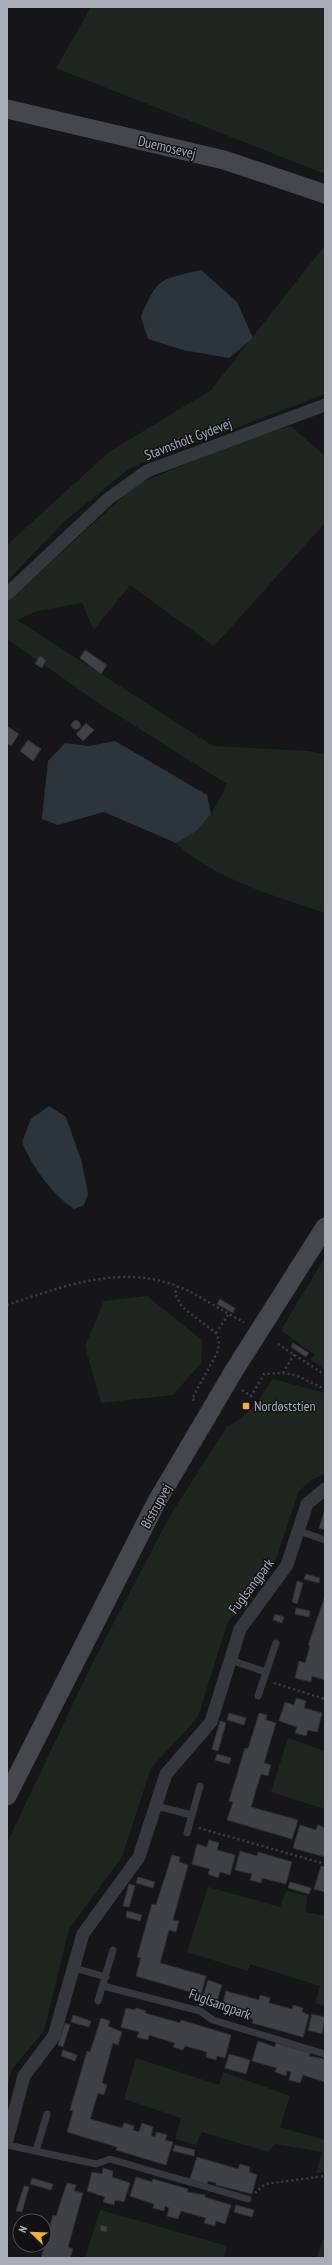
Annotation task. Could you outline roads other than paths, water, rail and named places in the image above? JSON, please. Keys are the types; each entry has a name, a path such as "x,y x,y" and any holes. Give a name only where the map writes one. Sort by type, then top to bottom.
{"main road":[{"name":"Duemosevej","path":"7,109 224,160 325,194"},
{"name":"Bistrupvej","path":"7,1796 157,1501 228,1382 325,1227"}],"street":[{"name":"Stavnsholt Gydevej","path":"7,594 108,499 147,471 325,404"},
{"name":"Fuglsangpark","path":"7,2140 24,2076 54,2036 83,1934 139,1857 166,1774 211,1722 240,1629 288,1565 307,1504 325,1489"}],"lane":[{"path":"299,1531 325,1540"},
{"path":"258,1696 276,1643"},
{"path":"230,1660 266,1672"},
{"path":"188,1829 200,1786"},
{"path":"156,1806 192,1815"},
{"path":"98,2001 114,1950"},
{"path":"74,1968 106,1977"},
{"name":"Fuglsangpark","path":"103,1986 200,2011 213,2020 325,2054"},
{"path":"36,2151 47,2114"},
{"path":"7,2145 96,2164 110,2159 248,2199"}],"place":[{"name":"Nordøststien","path":"246,1406"}]}
